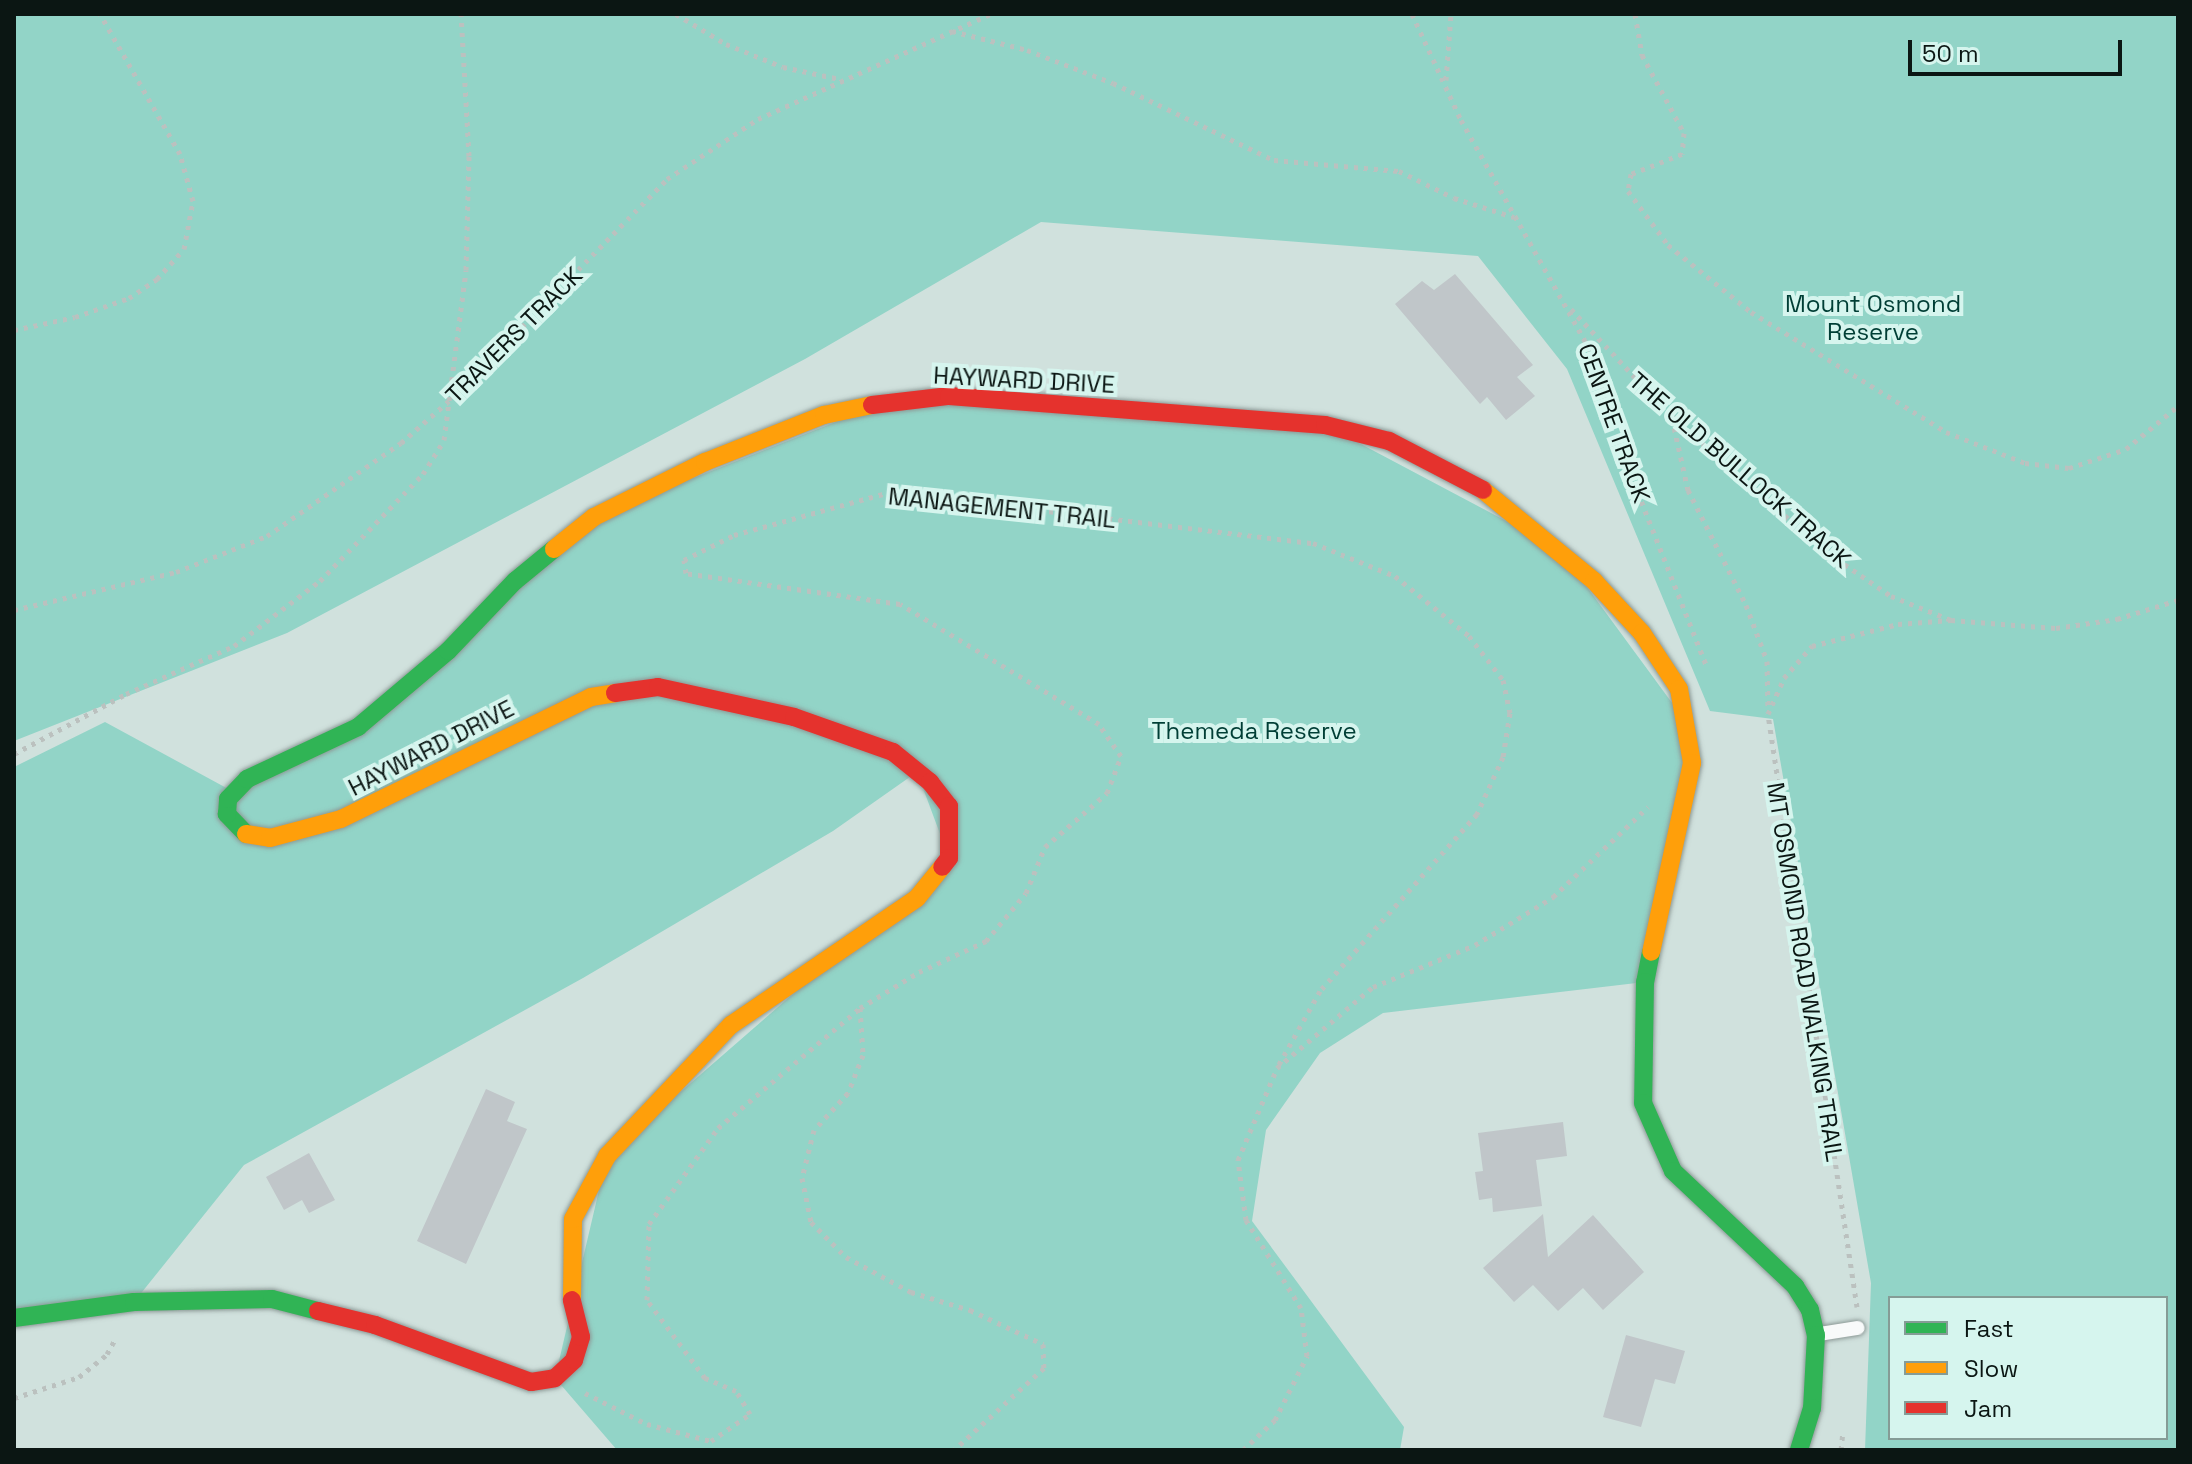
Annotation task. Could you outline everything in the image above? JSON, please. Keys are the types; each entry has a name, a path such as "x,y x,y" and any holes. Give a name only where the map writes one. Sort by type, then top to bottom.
{"street":[{"name":"HAYWARD DRIVE","path":"555,1378 574,1360 581,1337 571,1295 573,1219 607,1156 731,1025 917,898 949,858 953,838 949,806 930,782 893,752 794,717 658,687 621,689 562,709 411,789 341,819 262,839 234,827 226,806 238,784 358,727 448,651 515,581 594,517 734,451 824,415 889,401 949,396 1325,425 1389,441 1482,490 1594,581 1642,633 1679,689 1692,763 1645,982 1643,1103 1673,1171 1795,1286 1810,1310 1816,1335"},
{"path":"14,1318 134,1302 272,1299 375,1325 507,1377 531,1382 555,1378"},
{"path":"1799,1450 1812,1408 1816,1335"}],"lane":[{"path":"1816,1335 1858,1328"}],"path":[{"path":"14,330 75,317 129,298 157,279 184,249 193,201 180,154 100,14"},
{"path":"14,754 126,694 234,646 320,581 423,474 444,440 452,398 466,270 469,156 461,14"},
{"path":"676,14 726,44 783,67 840,79"},
{"name":"TRAVERS TRACK","path":"14,610 176,572 267,536 390,451 452,398 667,179 758,119 840,79 991,14"},
{"name":"CENTRE TRACK","path":"1412,14 1446,81 1461,120 1594,357 1623,455 1712,680"},
{"path":"1446,81 1451,14"},
{"path":"1635,14 1642,55 1684,133 1682,154 1631,174 1628,191 1668,245 1751,312 1946,432 2025,463 2069,468 2126,449 2178,406"},
{"path":"952,30 1027,50 1113,83 1274,160 1399,171 1454,198 1515,217"},
{"name":"THE OLD BULLOCK TRACK","path":"1560,295 1587,330 1672,417 1828,553 1891,596 1951,620 2056,628 2117,619 2178,600"},
{"name":"MT OSMOND ROAD WALKING TRAIL","path":"1672,417 1688,490 1746,605 1767,661 1768,714 1797,922 1810,968 1822,1085 1856,1272 1858,1328"},
{"name":"MANAGEMENT TRAIL","path":"860,1008 919,972 986,941 1026,893 1045,847 1107,793 1121,756 1099,724 900,604 686,573 684,560 734,535 890,492 1313,543 1395,576 1469,636 1503,680 1510,713 1503,757 1477,814 1320,991 1277,1068"},
{"path":"1768,714 1784,678 1812,646 1898,624 1951,620"},
{"path":"1243,1450 1275,1420 1307,1356 1301,1308 1246,1220 1238,1160 1277,1068 1373,987 1475,945 1553,897 1660,795"},
{"path":"555,1378 647,1424 711,1441 750,1414 736,1391 705,1378 647,1300 649,1224 718,1128 860,1008"},
{"path":"860,1008 863,1055 848,1093 814,1130 802,1178 811,1222 846,1257 911,1292 970,1310 1043,1344 1044,1368 954,1450"},
{"path":"14,1398 79,1377 107,1354 134,1302"},
{"path":"1841,1450 1844,1417"}],"green space":[{"name":"Mount Osmond Reserve","path":"14,14 2178,14 2178,1450 1865,1450 1871,1283 1773,719 1710,711 1567,369 1478,256 1041,222 805,359 287,633 14,741"},
{"name":"Themeda Reserve","path":"889,401 1325,425 1559,549 1689,726 1645,982 1383,1013 1320,1053 1266,1130 1252,1221 1404,1427 1400,1450 617,1450 555,1378 607,1156 949,858 917,772 833,831 583,978 244,1165 134,1302 14,1318 14,767 105,722 232,791 316,751 594,517"}],"building":[{"path":"1455,274 1533,365 1517,377 1535,396 1506,420 1487,397 1480,404 1395,304 1422,281 1434,290"},
{"path":"486,1089 515,1102 507,1121 527,1129 466,1264 417,1241"},
{"path":"1563,1122 1567,1156 1536,1160 1542,1206 1493,1212 1492,1198 1479,1200 1475,1172 1483,1171 1478,1133"},
{"path":"309,1153 335,1200 309,1213 302,1200 284,1210 266,1177"},
{"path":"1543,1214 1548,1257 1593,1215 1644,1272 1603,1310 1583,1288 1558,1311 1533,1285 1514,1302 1483,1268"},
{"path":"1626,1335 1685,1351 1675,1384 1655,1379 1641,1427 1603,1417"}],"traffic: fast":[{"path":"246,834 227,814 228,799 247,779 358,727 448,651 515,581 554,549"},
{"path":"1651,952 1645,982 1643,1103 1673,1171 1795,1286 1810,1310 1816,1335 1812,1408 1799,1450"},
{"path":"14,1318 134,1302 272,1299 318,1311"}],"traffic: slow":[{"path":"554,549 594,517 705,462 824,415 872,405"},
{"path":"1483,490 1594,581 1642,633 1679,689 1692,763 1651,952"},
{"path":"246,834 270,838 341,819 591,697 615,693"},
{"path":"572,1300 573,1219 607,1156 731,1025 917,898 942,867"}],"traffic: jam":[{"path":"872,405 949,396 1325,425 1389,441 1483,490"},
{"path":"615,693 658,687 794,717 893,752 930,782 949,806 949,858 942,867"},
{"path":"318,1311 375,1325 531,1382 555,1378 574,1360 581,1337 572,1300"}]}
